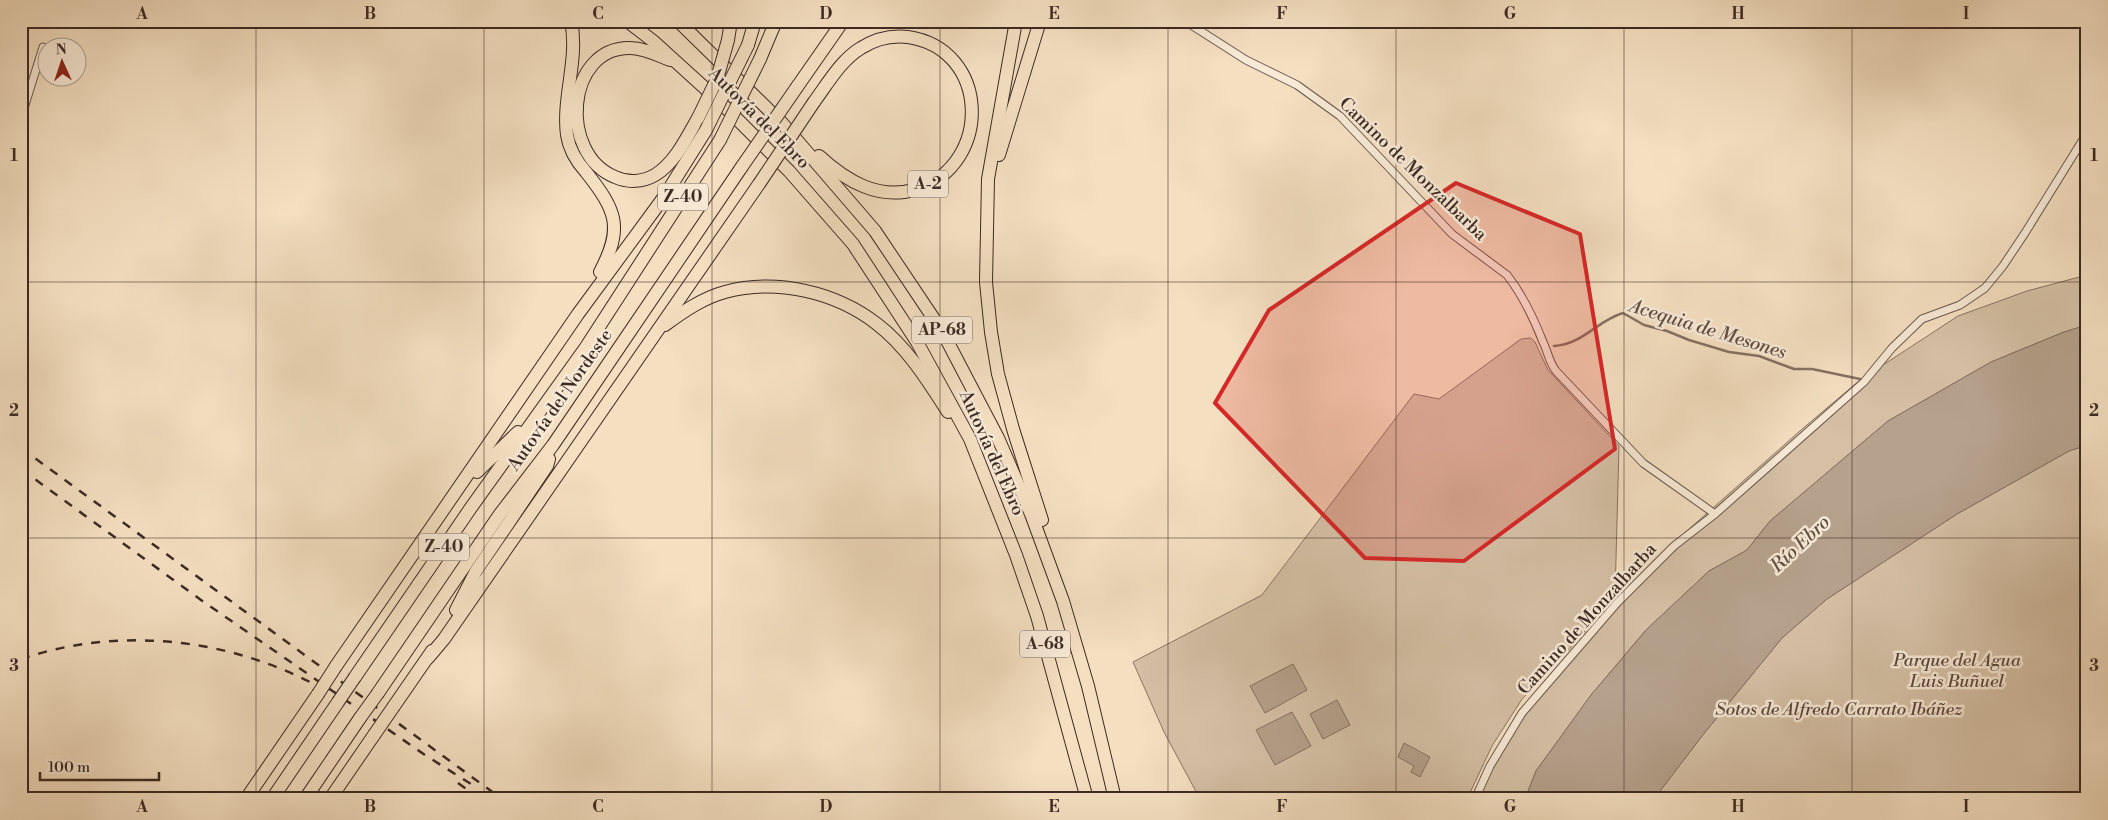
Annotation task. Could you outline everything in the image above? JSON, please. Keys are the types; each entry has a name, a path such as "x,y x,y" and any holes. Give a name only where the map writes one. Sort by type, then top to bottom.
{"highway":[{"path":"571,21 573,51 566,123 568,138 573,153 581,166 606,199 615,224 611,251 578,314"},
{"name":"Autovía del Ebro","path":"627,21 680,64 782,164 853,244 917,342 958,413 980,460 1037,616 1087,799"},
{"name":"Autovía del Ebro","path":"678,21 782,123 875,231 942,331 998,438 1031,514 1063,601 1088,686 1115,799"},
{"path":"680,64 637,48 622,48 603,56 592,66 581,87 577,110 580,140 589,157 603,171 619,179 642,180 656,174 668,163 698,118 717,79 728,40 731,21"},
{"path":"246,799 578,314 664,197 706,130 748,45 755,21"},
{"name":"Autovía del Nordeste","path":"272,799 535,417 586,347 720,140 760,59 776,21"},
{"name":"Autovía del Nordeste","path":"305,799 500,514 553,444 842,21"},
{"path":"1016,21 992,152 987,194 986,262 988,307 998,374 1013,429 1067,600 1088,686"},
{"path":"987,214 1001,145 1040,21"},
{"name":"A-2","path":"654,334 759,184 814,102 841,66 860,48 876,40 903,36 932,45 955,63 964,77 972,106 972,122 969,138 962,154 951,168 939,178 923,187 904,192 886,192 869,189 852,181 828,164 772,108 694,36"},
{"path":"428,658 444,639 654,334 683,311 703,300 725,292 771,287 817,294 837,301 877,324 907,354 948,412 992,493"},
{"path":"440,516 478,472 535,417"},
{"path":"330,799 428,658 452,618 476,570 547,466 553,444"},
{"path":"1102,743 1120,799"}],"street":[{"name":"Camino de Monzalbarba","path":"1184,21 1246,60 1297,85 1340,116 1452,234 1468,248 1507,275 1527,308 1556,371 1643,463 1715,514 1674,546 1617,603 1528,706 1490,766 1474,799"},
{"path":"21,118 38,62"},
{"path":"1715,514 1864,382 1892,348 1922,319 1960,305 1985,288 2003,266 2025,233 2087,133"}],"highlighted area":[{"path":"1456,183 1580,234 1615,449 1464,561 1365,558 1215,403 1269,310"}],"green space":[{"path":"2087,275 2087,325 2064,332 1991,362 1888,421 1770,521 1747,550 1709,571 1645,631 1591,695 1536,771 1525,799 1475,799 1522,713 1654,560 1801,430 1860,380 1958,316 2027,291"},
{"path":"1531,338 1535,342 1548,370 1619,446 1615,597 1550,671 1522,699 1492,746 1467,799 1200,799 1164,732 1133,662 1262,595 1414,394 1439,399 1521,339"},
{"name":"Sotos de Alfredo Carrato Ibáñez","path":"2087,445 2087,799 1654,799 1702,736 1782,638 1827,599 1957,514 2069,451"}],"water":[{"name":"Río Ebro","path":"2087,325 2087,445 2069,451 1957,514 1827,599 1782,638 1702,736 1654,799 1525,799 1536,771 1591,695 1647,629 1709,571 1747,550 1770,521 1888,421 1991,362 2064,332"},
{"path":"1293,664 1307,690 1265,713 1250,686"},
{"path":"1337,700 1350,725 1323,739 1310,714"},
{"path":"1292,712 1311,746 1275,765 1256,730"},
{"path":"1404,743 1430,757 1420,777 1411,772 1414,766 1398,757"}],"waterway":[{"name":"Acequia de Mesones","path":"1554,346 1564,345 1582,337 1614,316 1623,313 1644,325 1729,352 1759,356 1794,369 1812,369 1860,379"}],"railway":[{"path":"21,448 502,799"},
{"path":"21,469 201,600 425,755 471,784"},
{"path":"21,659 57,649 94,643 131,640 168,642 241,655 276,667 310,682"},
{"path":"458,783 480,799"}],"park label":[{"name":"Parque del Agua Luis Buñuel","path":"1957,670"}]}
